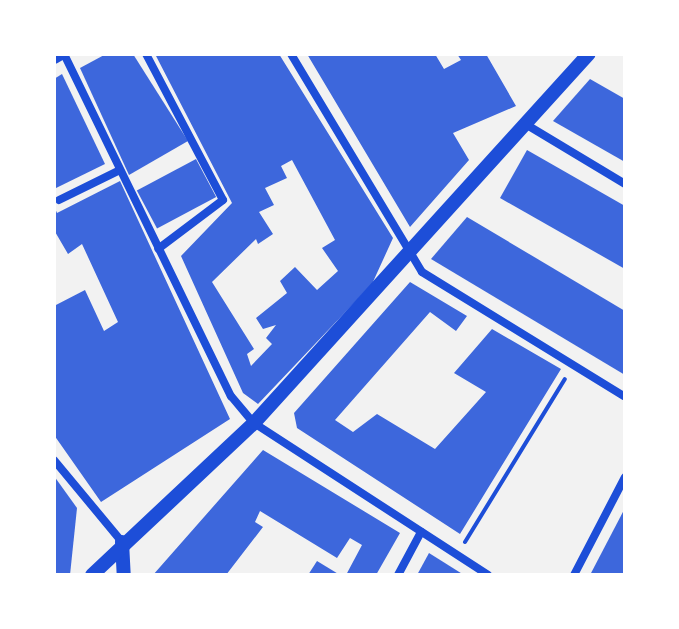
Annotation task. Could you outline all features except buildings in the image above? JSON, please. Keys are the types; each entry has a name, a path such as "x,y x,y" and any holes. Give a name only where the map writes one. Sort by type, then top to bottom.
{"street":[{"path":"146,54 223,200 158,249"},
{"path":"291,54 422,272 625,397"},
{"path":"92,575 122,542 254,423 411,255 589,54"},
{"path":"59,55 231,396 254,423 488,575"},
{"path":"527,125 625,184"},
{"path":"59,200 118,171"},
{"path":"54,460 122,542 124,575"},
{"path":"574,575 625,477"},
{"path":"398,575 421,532"}],"path":[{"path":"462,548 569,374"}]}
